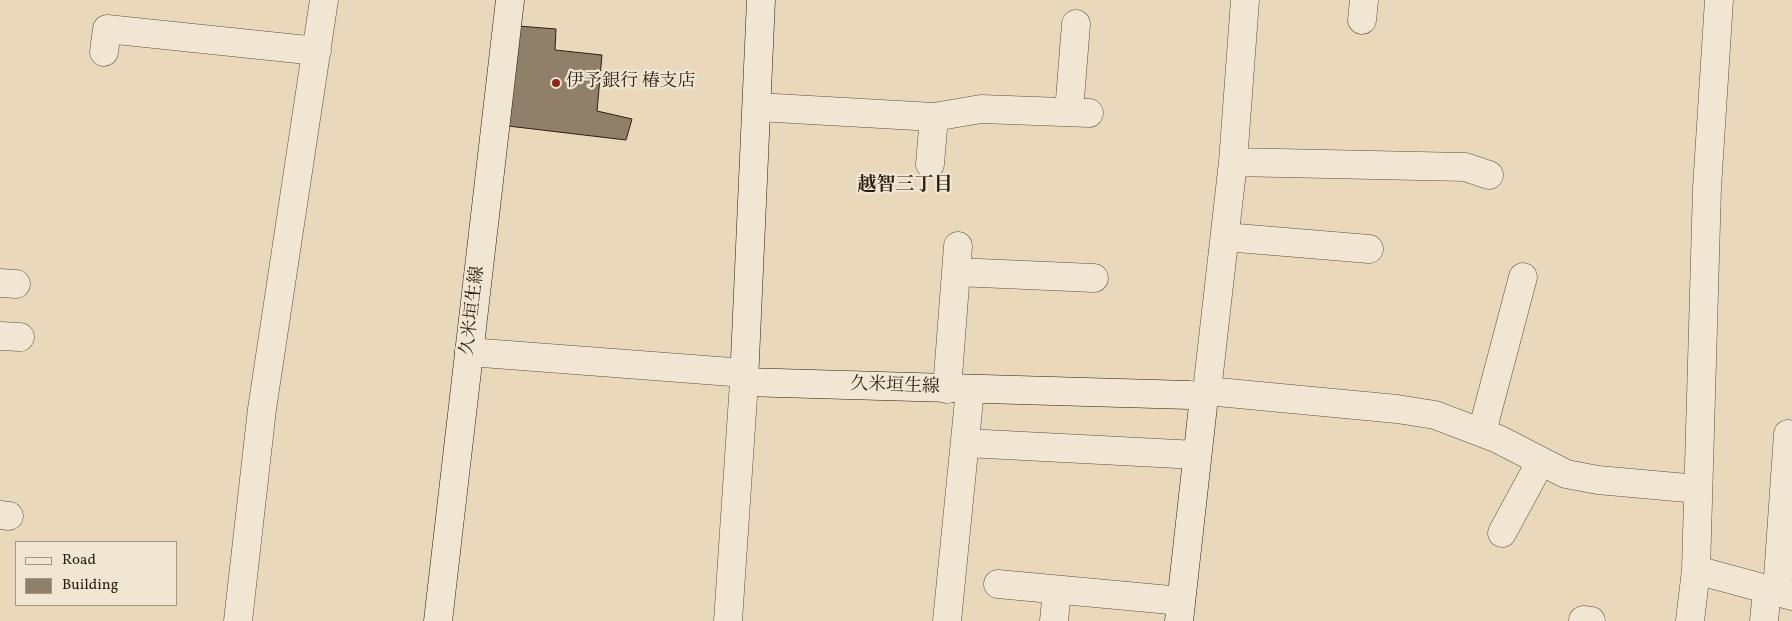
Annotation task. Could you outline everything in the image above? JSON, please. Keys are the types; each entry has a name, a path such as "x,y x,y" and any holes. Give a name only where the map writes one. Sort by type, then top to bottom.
{"street":[{"path":"238,621 262,409 324,0"},
{"name":"久米垣生線","path":"438,621 510,0"},
{"path":"728,621 745,377 761,0"},
{"path":"998,584 1057,590 1180,611 1233,162 1245,0"},
{"path":"1690,621 1696,570 1707,188 1719,0"},
{"path":"757,107 934,117 981,109 1079,112 1076,24"},
{"path":"104,52 107,29 317,50"},
{"path":"930,164 934,117"},
{"path":"1233,162 1465,167 1489,175"},
{"path":"1224,237 1369,249"},
{"path":"947,621 966,443 959,389 957,259 1094,278"},
{"path":"1482,432 1523,276"},
{"name":"久米垣生線","path":"469,352 745,377 959,389 1205,394 1397,409 1435,415 1482,432 1566,474 1598,480 1698,489"},
{"path":"1764,621 1778,593 1788,434"},
{"path":"966,443 1197,455"},
{"path":"1502,533 1541,461"},
{"path":"1696,570 1778,593"},
{"path":"1054,621 1057,590"}],"building":[{"name":"伊予銀行 椿支店","path":"518,26 556,29 555,50 602,55 597,111 632,119 626,140 508,126"}],"place":[{"name":"伊予銀行 椿支店","path":"556,83"}],"district":[{"name":"越智三丁目","path":"905,187"}]}
